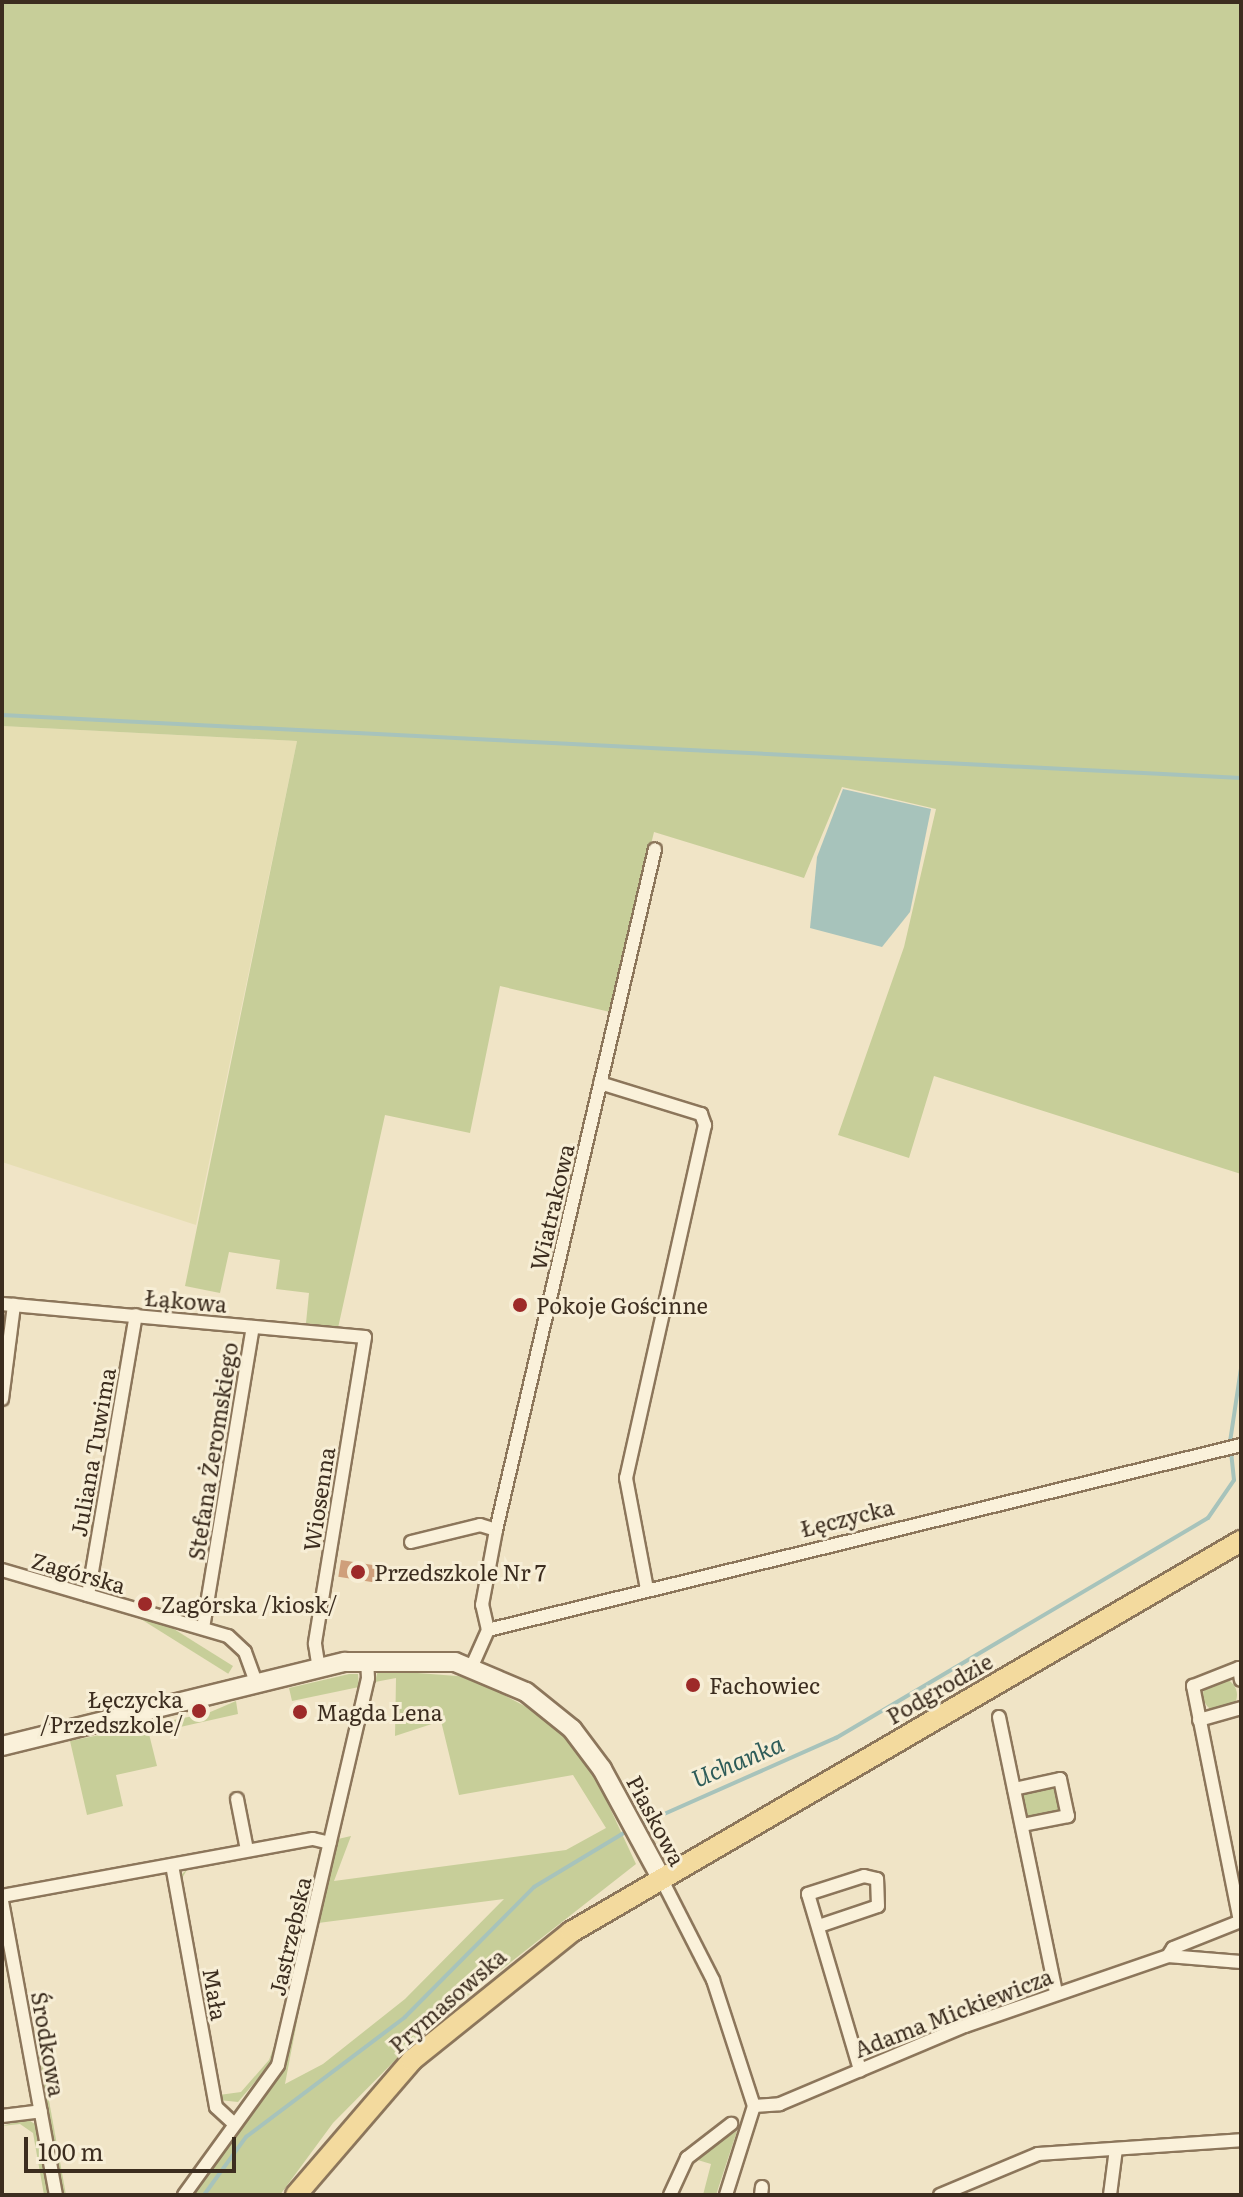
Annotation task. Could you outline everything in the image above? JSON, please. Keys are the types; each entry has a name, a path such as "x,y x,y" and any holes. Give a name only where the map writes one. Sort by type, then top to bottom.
{"main road":[{"name":"Podgrodzie","path":"660,1876 1241,1541"},
{"name":"Piaskowa","path":"367,1659 413,1658 472,1666 526,1692 572,1729 627,1812 660,1876"},
{"path":"2,1746 367,1659"},
{"name":"Prymasowska","path":"296,2195 367,2105 449,2027 571,1932 660,1876"}],"street":[{"name":"Wiatrakowa","path":"472,1666 488,1630 482,1605 496,1530 655,849"},
{"path":"600,1083 701,1114 705,1125 626,1478 647,1589"},
{"path":"2,1399 8,1304"},
{"name":"Łąkowa","path":"8,1304 365,1337"},
{"name":"Juliana Tuwima","path":"88,1595 136,1315"},
{"name":"Stefana Żeromskiego","path":"203,1628 253,1327"},
{"name":"Wiosenna","path":"319,1668 315,1644 365,1337"},
{"name":"Łęczycka","path":"488,1630 1241,1445"},
{"path":"411,1542 480,1525 496,1530"},
{"name":"Zagórska","path":"2,1570 203,1628 238,1642 256,1683"},
{"name":"Jastrzębska","path":"184,2195 233,2123 278,2065 330,1843 367,1659"},
{"path":"1241,1680 1239,1668 1193,1686 1241,1921"},
{"path":"1199,1720 1241,1708"},
{"path":"999,1717 1056,1992"},
{"path":"1014,1789 1060,1779 1068,1816 1022,1825"},
{"path":"237,1799 247,1850"},
{"path":"2,1898 247,1850 313,1839 330,1843"},
{"name":"Mała","path":"172,1865 216,2107 233,2123"},
{"name":"Piaskowa","path":"660,1876 713,1980 754,2106"},
{"path":"819,1926 878,1906 877,1879 864,1876 808,1894 860,2070"},
{"name":"Środkowa","path":"2,1898 56,2195"},
{"name":"Adama Mickiewicza","path":"1168,1956 1173,1948 1241,1921"},
{"name":"Adama Mickiewicza","path":"754,2106 780,2104 1056,1992 1168,1956 1241,1962"},
{"path":"726,2195 754,2106"},
{"path":"2,2116 41,2111"},
{"path":"670,2195 687,2158 731,2124"},
{"path":"940,2194 1038,2154 1241,2140"},
{"path":"1110,2195 1116,2149"}],"shaded area":[{"path":"2,726 297,741 196,1225 2,1162"}],"green space":[{"path":"2,2 1241,2 1241,1174 934,1076 909,1158 838,1135 904,947 936,809 842,787 804,878 654,832 610,1012 500,986 470,1133 385,1115 338,1328 306,1323 309,1293 276,1289 280,1260 229,1252 220,1293 185,1286 297,741 2,726"},
{"path":"130,1601 233,1666 228,1674 125,1609"},
{"path":"378,1670 470,1677 534,1711 559,1730 595,1776 636,1864 428,2027 333,2123 280,2195 191,2195 283,2069 307,1969 285,2084 323,2064 405,1999 504,1899 318,1923 338,1839 351,1836 334,1881 566,1850 606,1828 573,1775 459,1795 441,1721 395,1736 396,1678 375,1682"},
{"path":"358,1674 359,1687 292,1701 289,1688"},
{"path":"1220,1678 1232,1683 1237,1695 1232,1707 1220,1712 1208,1707 1203,1695 1208,1683"},
{"path":"236,1701 238,1714 149,1734 157,1766 116,1775 123,1806 87,1815 70,1741 208,1713"},
{"path":"1053,1786 1061,1813 1025,1820 1022,1791"},
{"path":"188,1868 181,1880 219,2095 241,2092 269,2060 282,2025 272,2062 238,2102 219,2100 179,1877"},
{"path":"33,2034 37,2034 66,2195 61,2195"},
{"path":"27,2119 38,2126 50,2195 44,2195 33,2133 20,2124 2,2126"},
{"path":"737,2131 716,2195 703,2195 711,2164 691,2158"}],"water":[{"path":"843,789 931,809 910,912 882,947 810,928 817,857"}],"building":[{"name":"Przedszkole Nr 7","path":"341,1560 378,1566 375,1583 338,1577"}],"waterway":[{"path":"2,715 1241,778"},
{"name":"Uchanka","path":"637,1826 836,1738 1208,1518 1234,1480 1230,1442 1241,1368"},
{"name":"Uchanka","path":"204,2195 246,2137 405,2017 534,1887 629,1830"}],"place":[{"name":"Pokoje Gościnne","path":"520,1305"},
{"name":"Przedszkole Nr 7","path":"358,1572"},
{"name":"Zagórska /kiosk/","path":"145,1604"},
{"name":"Fachowiec","path":"693,1685"},
{"name":"Łęczycka /Przedszkole/","path":"199,1711"},
{"name":"Magda Lena","path":"300,1712"}]}
